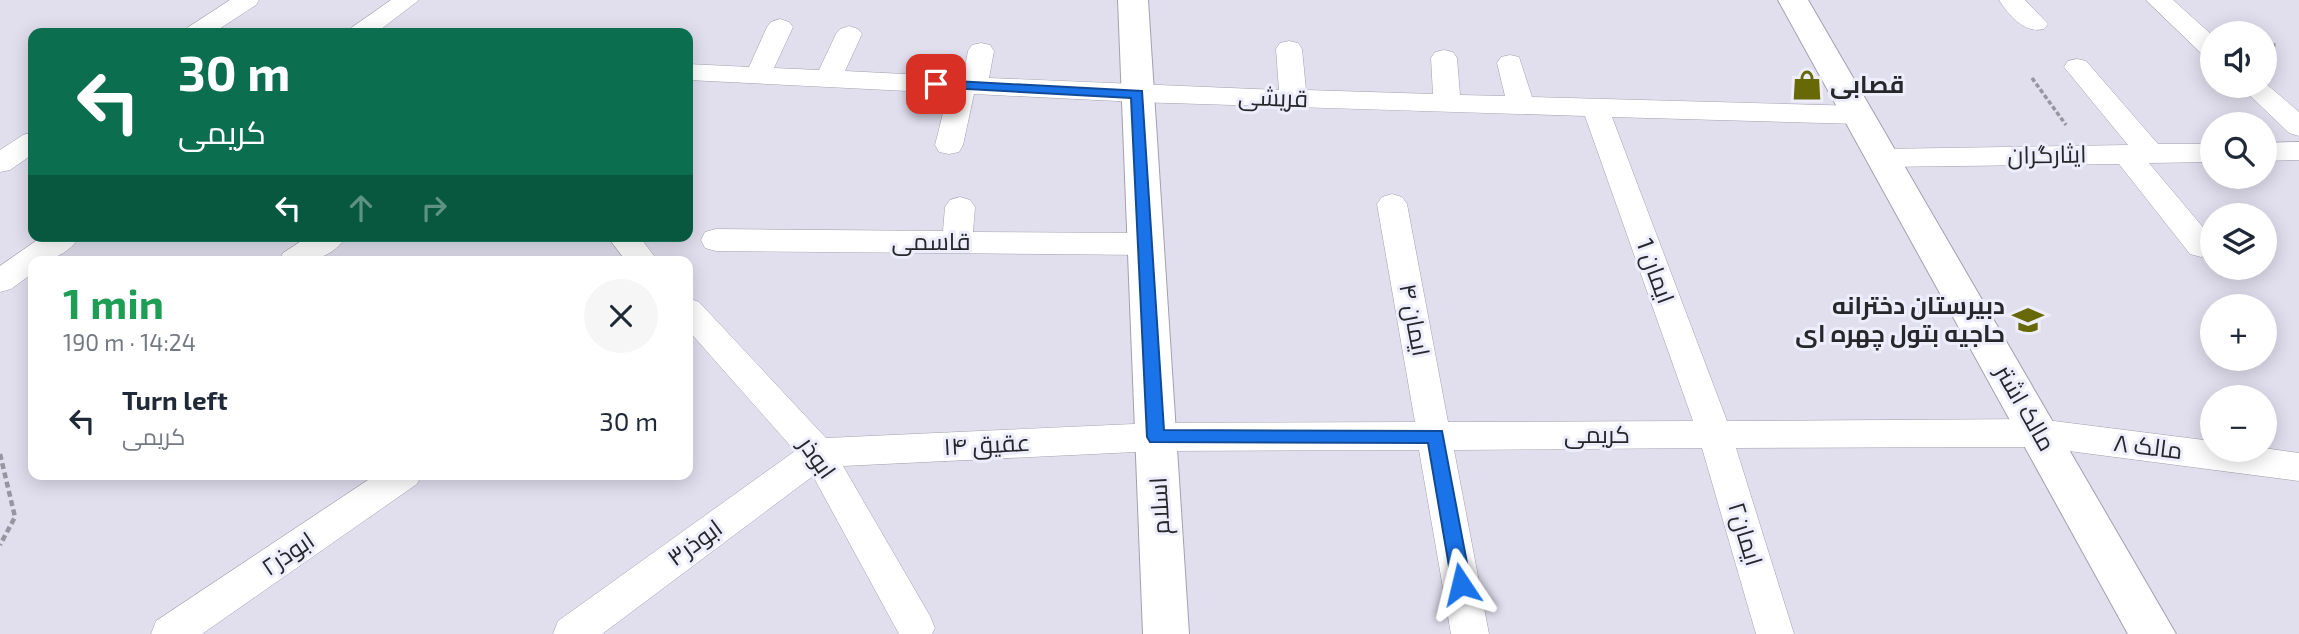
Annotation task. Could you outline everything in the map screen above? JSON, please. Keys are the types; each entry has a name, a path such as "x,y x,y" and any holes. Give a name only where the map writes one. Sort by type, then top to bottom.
{"street":[{"path":"204,28 247,0"},
{"path":"375,28 407,0"},
{"name":"اسلام","path":"1133,0 1166,634"},
{"name":"مالک اشتر","path":"1793,0 2153,634"},
{"path":"2011,0 2035,24"},
{"path":"2158,0 2200,38"},
{"path":"758,75 780,27"},
{"path":"828,79 849,34"},
{"path":"1289,49 1293,99"},
{"path":"949,145 981,51"},
{"path":"1444,58 1447,103"},
{"path":"1510,63 1521,105"},
{"path":"2077,67 2200,245"},
{"name":"قریشی","path":"693,72 1137,94 1858,115"},
{"path":"2266,98 2299,127"},
{"name":"ایمان 1","path":"1595,107 1715,435"},
{"path":"0,163 28,144"},
{"path":"2277,152 2299,151"},
{"name":"ایثارگران","path":"1883,158 2200,153"},
{"name":"ایمان ۴","path":"1392,204 1470,634"},
{"path":"957,242 960,207"},
{"name":"قاسمی","path":"716,240 1145,244"},
{"path":"38,256 57,242"},
{"path":"627,242 639,256"},
{"path":"0,281 28,263"},
{"name":"ابوذر","path":"693,316 818,453 916,628"},
{"name":"کریمی","path":"1156,437 2038,433"},
{"name":"مالک ۸","path":"2038,433 2299,467"},
{"name":"ایمان۲","path":"1715,435 1775,634"},
{"name":"عقیق ۱۴","path":"818,453 1156,437"},
{"name":"ابوذر۳","path":"572,634 818,453"},
{"name":"ابوذر۲","path":"170,634 396,480"}],"path":[{"path":"2032,78 2088,155"},
{"path":"0,454 15,517 0,545"}],"place":[{"name":"قصابی","path":"1807,85"},
{"name":"دبیرستان دخترانه حاجیه بتول چهره ای","path":"2028,320"}],"route":[{"path":"936,84 1137,94 1156,437 1436,436 1461,584"}]}
